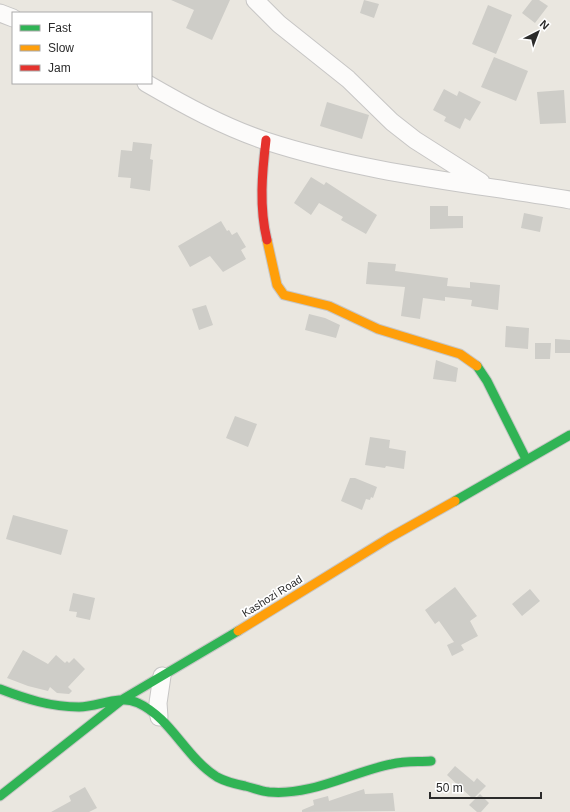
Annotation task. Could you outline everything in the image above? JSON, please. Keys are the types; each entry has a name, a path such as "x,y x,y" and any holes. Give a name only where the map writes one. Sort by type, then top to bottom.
{"street":[{"path":"255,0 279,24 348,79 392,122 415,140 487,186"},
{"path":"0,13 12,18"},
{"path":"148,84 190,108 266,140 326,158 435,178 570,200"},
{"path":"266,140 261,182 264,229 277,285 284,295 329,306 378,329 460,354 477,366 487,381 526,459"},
{"name":"Kashozi Road","path":"0,796 123,699 251,623 389,538 570,435"},
{"path":"159,717 158,704 162,676"},
{"path":"0,689 31,701 61,707 95,706 123,699 150,710 159,717 169,732 204,769 222,780 267,792 298,790 316,786 387,764 431,761"}],"building":[{"path":"171,0 230,0 212,40 186,28 194,10"},
{"path":"364,0 379,4 374,18 360,13"},
{"path":"532,0 539,0 548,6 535,23 522,13"},
{"path":"488,5 512,15 496,54 472,44"},
{"path":"494,57 528,71 516,101 481,87"},
{"path":"444,89 457,96 459,91 481,102 470,121 465,118 460,129 444,121 446,117 433,110"},
{"path":"564,90 566,123 540,124 537,92"},
{"path":"327,102 369,115 362,139 320,126"},
{"path":"133,142 152,144 150,159 153,160 150,191 130,188 131,178 118,177 121,150 132,151"},
{"path":"311,177 324,185 326,182 377,215 366,234 341,220 343,217 319,203 311,215 294,203"},
{"path":"430,206 448,206 448,216 463,216 463,228 430,229"},
{"path":"524,213 543,217 540,232 521,228"},
{"path":"221,221 227,231 229,230 232,235 237,232 246,247 241,250 246,259 223,272 210,256 190,267 178,246"},
{"path":"368,262 396,264 395,271 448,278 447,286 470,288 470,282 500,285 498,310 471,306 472,300 445,297 445,301 423,298 420,319 401,316 405,287 366,284"},
{"path":"206,305 213,325 199,330 192,309"},
{"path":"309,314 325,318 340,325 336,338 305,330"},
{"path":"506,326 529,328 528,349 505,347"},
{"path":"555,339 570,340 570,353 555,353"},
{"path":"535,343 551,343 550,359 535,359"},
{"path":"436,360 458,368 456,382 433,379"},
{"path":"235,416 257,424 248,447 226,438"},
{"path":"370,437 390,440 389,448 406,451 404,469 365,465"},
{"path":"350,478 355,478 377,487 373,498 371,497 370,500 366,499 362,510 341,501"},
{"path":"13,515 68,530 61,555 6,539"},
{"path":"455,587 477,616 470,621 478,636 461,645 464,650 452,656 447,645 454,642 439,621 435,624 425,610"},
{"path":"530,589 540,601 522,616 512,604"},
{"path":"73,593 95,598 90,620 76,617 77,612 69,611"},
{"path":"23,650 48,664 56,655 65,663 67,661 69,663 74,658 85,669 68,687 72,691 69,694 57,693 50,687 48,691 28,686 7,678"},
{"path":"455,766 474,782 477,778 486,786 473,799 447,775"},
{"path":"85,787 97,808 89,812 51,812 71,801 69,796"},
{"path":"364,789 365,794 393,793 395,811 302,812 302,810 314,805 313,800 328,796 329,801"},
{"path":"480,794 489,803 481,812 477,812 469,805"}],"traffic: fast":[{"path":"477,366 487,381 526,459"},
{"path":"455,501 570,435"},
{"path":"0,796 123,699 238,631"},
{"path":"0,689 39,702 58,706 79,707 116,700 138,703 160,718 196,760 217,777 231,783 266,792 301,790 316,787 392,764 431,761"}],"traffic: slow":[{"path":"267,240 277,285 284,295 329,306 378,329 460,354 477,366"},
{"path":"238,631 389,538 455,501"}],"traffic: jam":[{"path":"266,140 262,177 262,203 264,228 267,240"}]}
